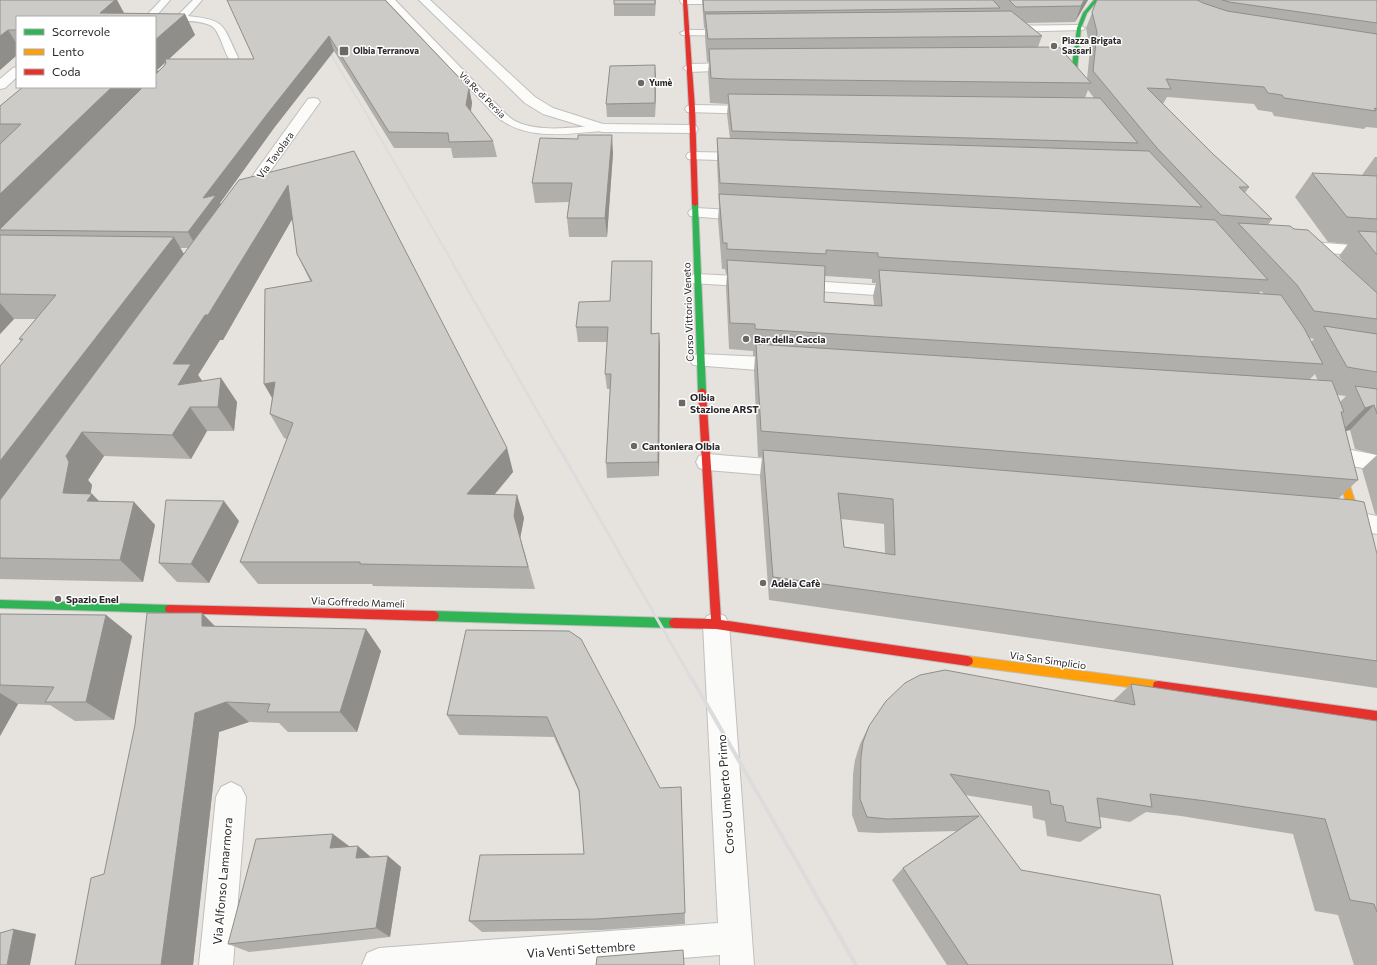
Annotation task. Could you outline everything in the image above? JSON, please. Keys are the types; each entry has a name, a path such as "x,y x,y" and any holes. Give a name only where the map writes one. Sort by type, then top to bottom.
{"main road":[{"path":"1087,102 1073,81 1079,28 1085,14 1096,0"},
{"name":"Corso Vittorio Veneto","path":"685,1 692,109 691,129 696,213 700,360 716,624"},
{"path":"1335,452 1363,527"},
{"name":"Via Goffredo Mameli","path":"0,604 716,624"},
{"name":"Via San Simplicio","path":"716,624 830,642 1377,716"}],"street":[{"name":"Via Re di Persia","path":"424,0 530,100 548,111 602,128 691,129"},
{"path":"685,1 746,1"},
{"path":"996,25 1008,29 1079,28"},
{"path":"1008,29 1023,41"},
{"path":"686,33 746,33"},
{"path":"1059,64 1076,64"},
{"path":"3,67 16,68"},
{"path":"689,68 750,67"},
{"path":"0,85 16,72"},
{"name":"Via Tavolara","path":"234,211 313,102"},
{"path":"692,109 768,110"},
{"path":"692,156 758,158"},
{"path":"696,213 767,216"},
{"path":"1284,245 1377,252"},
{"path":"697,279 917,293"},
{"path":"700,360 803,366"},
{"path":"1335,452 1377,463"},
{"path":"706,462 812,471"},
{"path":"1318,515 1363,527"},
{"name":"Corso Umberto Primo","path":"716,624 736,952"},
{"name":"Via Alfonso Lamarmora","path":"216,965 231,797"},
{"name":"Via Venti Settembre","path":"378,965 736,952"}],"lane":[{"path":"151,16 166,0"},
{"path":"181,18 198,0"},
{"name":"Via Re di Persia","path":"390,0 496,110 512,123 530,129 564,131 602,128"},
{"path":"156,19 181,18 208,21 218,26 233,57"}],"building":[{"path":"0,0 115,0 100,13 185,14 156,39 156,16 16,16 16,30 8,30 0,36"},
{"path":"227,0 385,0 469,88 466,105 493,141 449,142 448,133 389,132 329,36 203,198 216,195 188,232 0,230 142,88 156,88 156,74 166,63 165,59 254,59"},
{"path":"614,0 655,0 655,4 614,4"},
{"path":"703,0 993,0 1000,8 704,12"},
{"path":"1009,0 1084,0 1081,6 1016,7"},
{"path":"1097,0 1197,0 1227,11 1377,34 1377,109 1374,108 1376,111 1284,98 1282,95 1268,93 1264,87 1166,79 1171,89 1147,88 1213,154 1249,187 1239,187 1272,219 1221,215 1157,148 1093,71 1097,32 1092,12"},
{"path":"1222,0 1377,0 1377,23 1229,2"},
{"path":"1011,11 1042,36 708,39 705,14"},
{"path":"1059,47 1091,83 711,78 709,49"},
{"path":"655,65 655,103 606,104 610,66"},
{"path":"22,88 111,88 0,194 0,144 21,124 0,124 0,106"},
{"path":"728,94 1100,98 1138,143 732,131"},
{"path":"578,135 612,135 605,218 567,218 572,183 532,183 540,138 578,139"},
{"path":"717,138 1149,151 1202,207 720,183"},
{"path":"354,151 507,448 467,494 517,495 514,516 528,567 360,564 360,562 240,562 293,423 270,414 275,382 264,384 265,289 312,281 297,254 288,185 208,315 205,315 173,364 191,364 178,385 221,378 218,407 190,407 172,435 82,432 66,456 69,462 63,493 92,494 87,501 134,502 120,560 0,558 0,500 239,180"},
{"path":"1312,173 1377,176 1377,219 1347,217"},
{"path":"719,194 1215,220 1268,280 878,257 878,253 826,250 826,254 727,249 727,243 723,243"},
{"path":"1238,223 1290,226 1294,229 1308,230 1377,293 1377,319 1314,311 1297,285"},
{"path":"1358,231 1377,232 1377,255"},
{"path":"0,235 174,237 0,461 0,366 23,339 19,339 56,295 0,294"},
{"path":"727,260 825,266 824,302 882,306 879,270 1281,295 1304,328 1323,364 755,329 755,324 730,323"},
{"path":"612,261 652,261 651,334 659,333 658,462 606,463 611,374 605,374 608,327 576,327 579,302 610,301"},
{"path":"1324,326 1377,334 1377,372 1347,367"},
{"path":"756,344 1332,381 1344,412 1341,412 1358,480 761,431"},
{"path":"1355,386 1377,389 1377,414 1374,405 1365,408"},
{"path":"763,450 1353,500 1364,502 1377,554 1377,661 773,577","holes":["838,493 893,499 895,555 844,547"]},
{"path":"166,500 224,501 191,564 159,563"},
{"path":"147,613 202,613 202,626 366,629 340,712 267,712 270,704 226,702 195,713 161,965 75,965 91,878 104,874 135,725"},
{"path":"0,614 106,615 86,702 45,702 54,687 0,685"},
{"path":"466,630 569,631 581,639 660,788 681,787 685,913 596,919 469,921 480,855 584,854 579,790 547,717 447,715"},
{"path":"945,670 1135,705 1131,684 1377,721 1377,912 1374,904 1350,900 1325,819 1150,794 1152,807 1097,798 1101,828 1066,822 1063,806 1051,804 1049,791 950,774 1021,870 1160,895 1173,965 968,965 903,868 979,816 887,819 867,817 860,799 861,757 863,742 869,726 886,701 905,683 920,675"},
{"path":"333,834 330,848 358,846 356,858 388,856 376,928 228,944 256,839"},
{"path":"14,929 7,965 0,965 0,933"},
{"path":"683,950 684,965 596,965 597,957"}],"railway":[{"path":"326,46 369,118"},
{"path":"368,117 454,265"},
{"path":"453,264 559,449"},
{"path":"559,448 691,678"},
{"path":"691,677 856,965"}],"traffic: fast":[{"path":"1080,93 1073,81 1079,28 1085,13 1096,0"},
{"path":"695,204 702,391"},
{"path":"0,604 170,609"},
{"path":"434,616 674,623"}],"traffic: slow":[{"path":"1338,461 1356,520 1356,528"},
{"path":"968,661 1158,686"}],"traffic: jam":[{"path":"685,0 692,109 695,204"},
{"path":"702,391 716,624"},
{"path":"170,609 434,616"},
{"path":"674,623 716,624 968,661"},
{"path":"1158,686 1377,716"}],"place":[{"name":"Piazza Brigata Sassari","path":"1054,46"},
{"name":"Olbia Terranova","path":"344,51"},
{"name":"Yumè","path":"641,83"},
{"name":"Bar della Caccia","path":"746,339"},
{"name":"Olbia Stazione ARST","path":"682,403"},
{"name":"Cantoniera Olbia","path":"634,446"},
{"name":"Adela Cafè","path":"763,583"},
{"name":"Spazio Enel","path":"58,599"}]}
